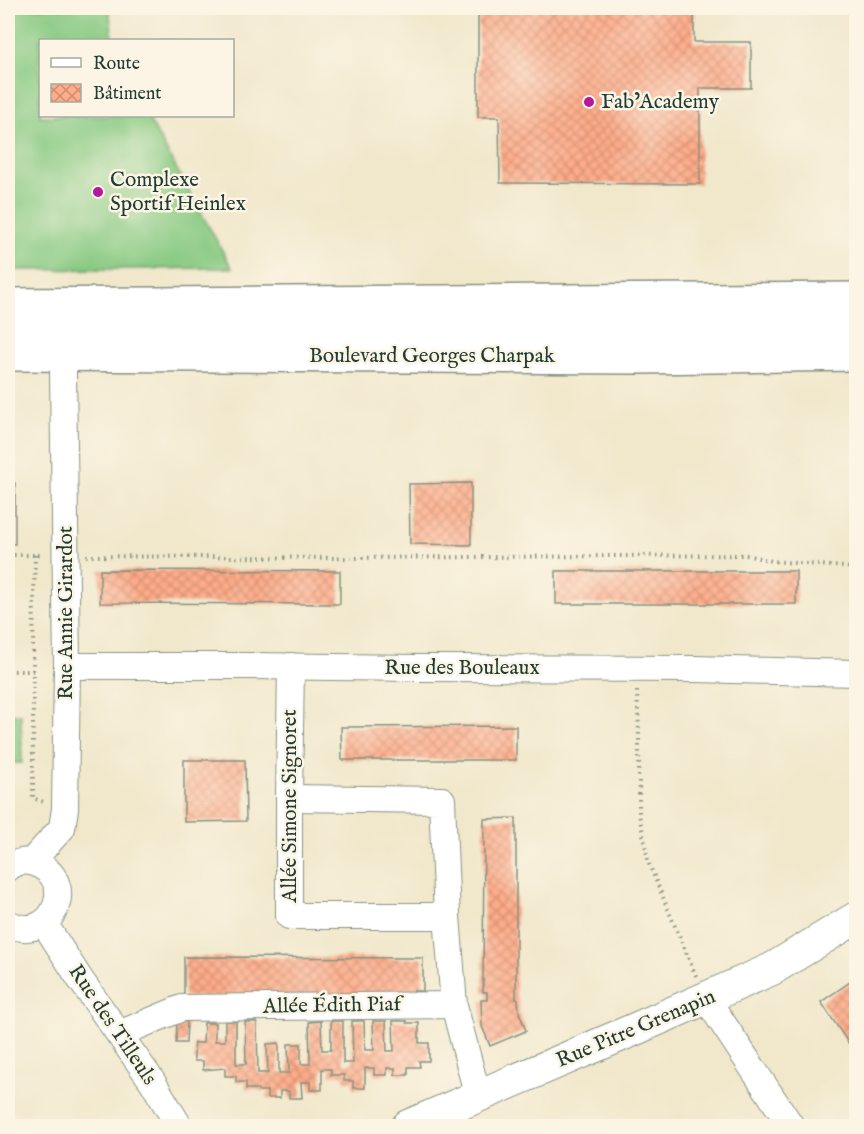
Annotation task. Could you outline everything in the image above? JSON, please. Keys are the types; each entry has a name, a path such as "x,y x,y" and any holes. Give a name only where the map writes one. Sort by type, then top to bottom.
{"main road":[{"path":"8,305 856,299"},
{"name":"Boulevard Georges Charpak","path":"8,354 638,357 856,354"}],"street":[{"path":"8,329 856,326"},
{"name":"Rue Annie Girardot","path":"19,865 62,828 65,809 67,666 64,353"},
{"name":"Rue des Bouleaux","path":"67,666 637,669 856,673"},
{"name":"Allée Simone Signoret","path":"291,666 289,916 447,916"},
{"path":"289,798 442,800 454,1005 478,1097"},
{"path":"8,922 20,928 32,927 45,923 56,908 58,890 47,870 42,866 19,865"},
{"name":"Rue Pitre Grenapin","path":"408,1126 772,969 856,918"},
{"name":"Rue des Tilleuls","path":"45,923 179,1126"},
{"path":"706,998 791,1126"},
{"name":"Allée Édith Piaf","path":"119,1034 182,1008 454,1005"}],"path":[{"path":"8,555 357,558 746,555 772,561 856,568"},
{"path":"35,555 33,798 65,809"},
{"path":"637,669 639,814 649,864 689,963 706,998"},
{"path":"8,671 33,671"}],"green space":[{"name":"Complexe Sportif Heinlex","path":"8,8 109,8 113,39 39,39 39,117 148,117 232,268 8,270"},
{"path":"8,714 21,714 22,763 8,763"}],"building":[{"name":"Fab’Academy","path":"478,8 694,8 694,42 751,42 751,88 700,88 700,184 500,183 499,117 478,117"},
{"path":"8,483 15,483 15,544 8,544"},
{"path":"471,483 471,545 410,544 409,484"},
{"path":"100,570 340,571 340,604 100,603"},
{"path":"556,571 796,571 796,604 556,604"},
{"path":"516,726 516,760 342,760 341,727"},
{"path":"184,760 245,760 246,821 184,822"},
{"path":"516,818 516,999 518,999 519,1012 526,1031 490,1046 482,1026 481,1000 487,1000 487,992 483,992 484,819"},
{"path":"184,957 423,958 423,991 414,991 414,997 184,997"},
{"path":"856,978 856,1039 849,1044 821,1002"},
{"path":"177,1021 187,1021 186,1043 176,1043"},
{"path":"225,1021 236,1021 236,1064 246,1064 245,1022 257,1022 258,1073 268,1073 267,1044 279,1043 279,1073 289,1073 288,1044 301,1044 301,1064 310,1064 309,1022 321,1021 322,1050 331,1050 331,1021 343,1021 343,1063 353,1063 352,1021 364,1021 365,1050 374,1050 373,1021 386,1021 387,1051 394,1051 393,1021 419,1023 419,1043 429,1043 429,1061 419,1061 420,1067 408,1067 408,1075 395,1075 395,1068 387,1068 387,1075 374,1075 374,1068 365,1068 365,1088 353,1088 353,1081 344,1081 344,1075 331,1075 331,1069 322,1069 322,1090 310,1090 310,1082 301,1082 302,1098 289,1098 289,1091 280,1091 280,1098 267,1098 267,1091 246,1089 246,1082 236,1082 236,1076 225,1076 225,1068 203,1070 203,1061 194,1061 194,1043 203,1043 204,1023 215,1023 215,1041 225,1041"}],"place":[{"name":"Fab’Academy","path":"589,102"},
{"name":"Complexe Sportif Heinlex","path":"98,192"}]}
